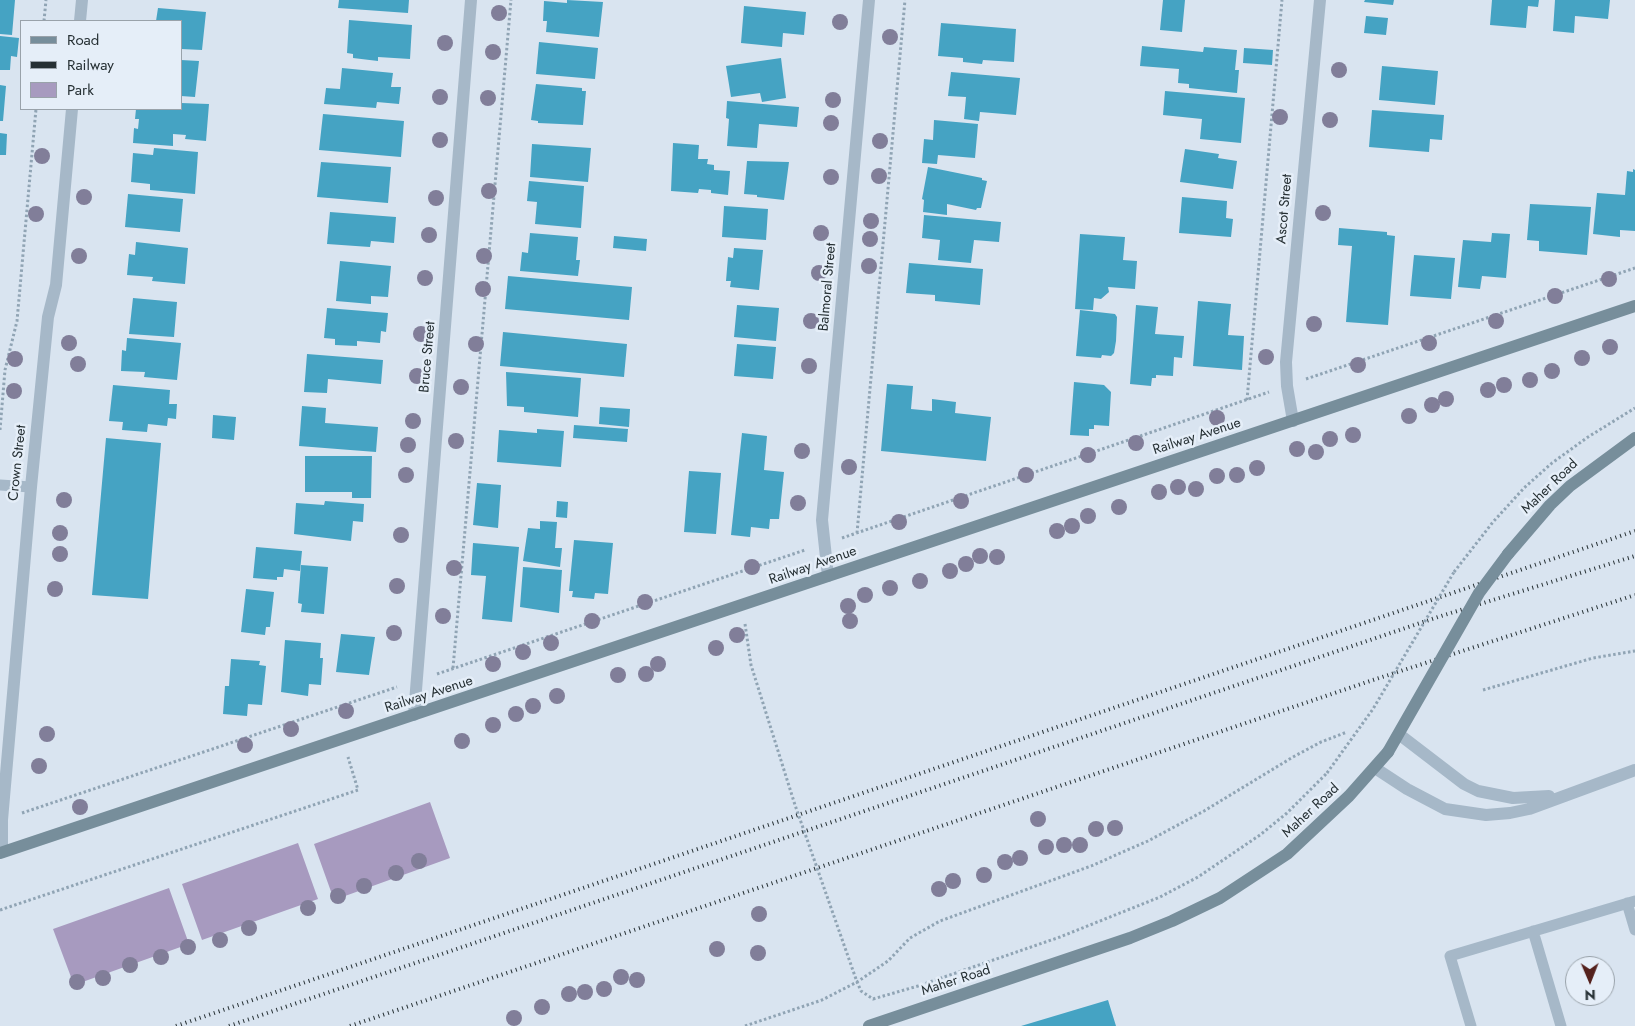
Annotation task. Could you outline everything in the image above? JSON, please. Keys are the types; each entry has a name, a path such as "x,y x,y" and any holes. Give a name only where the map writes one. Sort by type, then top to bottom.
{"street":[{"path":"80,20 82,0"},
{"name":"Bruce Street","path":"414,715 471,0"},
{"name":"Balmoral Street","path":"828,576 822,520 869,0"},
{"name":"Ascot Street","path":"1293,421 1287,386 1286,362 1320,0"},
{"name":"Crown Street","path":"1,852 2,820 30,487 48,317 56,285 72,110"},
{"name":"Railway Avenue","path":"1,852 739,607 1635,306"},
{"name":"Maher Road","path":"869,1026 1121,941 1197,910 1250,879 1287,854 1314,830 1375,768 1388,752 1400,735 1475,599 1508,554 1550,504 1563,492 1594,466 1635,438"},
{"path":"1400,735 1464,784 1478,791 1518,798 1546,797 1573,791"},
{"path":"1375,768 1434,804 1470,814 1495,815 1520,812 1573,791 1635,770"}],"lane":[{"path":"0,485 30,487"},
{"path":"1471,1026 1450,956 1631,902 1635,930"},
{"path":"1533,931 1561,1026"}],"path":[{"path":"44,20 46,0"},
{"path":"453,668 511,0"},
{"path":"857,533 905,0"},
{"path":"1247,400 1282,0"},
{"path":"0,430 5,370 16,321 36,110"},
{"path":"739,607 747,628 751,664 792,796 857,982 861,991 870,997 878,999 1060,937 1144,904 1198,877 1238,851 1287,813 1327,772 1373,709 1454,572 1493,522 1524,488 1552,463 1588,437 1635,408"},
{"path":"1483,690 1593,658 1635,650"},
{"path":"745,1026 822,1000 857,982 888,961 910,938 940,921 1091,866 1148,841 1204,811 1293,756 1347,732"},
{"path":"0,910 358,790 342,739"}],"green space":[{"path":"430,802 450,858 334,900 314,844"},
{"path":"298,843 318,899 202,940 182,884"},
{"path":"169,888 189,944 74,985 53,929"}],"building":[{"path":"0,0 15,0 12,35 0,34"},
{"path":"339,0 409,0 408,13 338,8"},
{"path":"567,0 603,2 599,37 546,32 547,21 543,21 544,1 567,3"},
{"path":"1163,0 1185,0 1182,32 1160,30"},
{"path":"1365,0 1394,0 1393,5 1364,2"},
{"path":"1492,0 1539,0 1538,7 1528,6 1526,28 1490,25"},
{"path":"1555,0 1610,0 1608,19 1575,16 1574,33 1553,31"},
{"path":"744,6 806,12 804,35 783,33 782,47 741,43"},
{"path":"158,8 206,12 202,50 182,49 182,20 156,20"},
{"path":"1366,16 1388,18 1386,35 1364,33"},
{"path":"349,20 412,25 410,59 378,57 378,61 353,58 353,54 347,53"},
{"path":"941,23 1016,29 1014,62 983,60 982,64 963,62 963,58 938,56"},
{"path":"0,36 19,38 17,57 11,56 10,70 0,70"},
{"path":"539,42 598,48 595,79 536,74"},
{"path":"1142,46 1203,52 1204,47 1237,50 1235,70 1239,70 1237,93 1189,88 1189,84 1178,83 1179,69 1140,66"},
{"path":"1244,48 1273,50 1272,65 1243,63"},
{"path":"781,58 786,98 762,102 760,93 731,97 726,66"},
{"path":"182,60 199,61 195,97 182,96"},
{"path":"1382,66 1438,71 1435,105 1379,100"},
{"path":"342,68 393,73 391,87 401,87 399,104 377,102 376,108 324,104 326,88 340,89"},
{"path":"951,72 1020,78 1016,115 980,112 979,121 964,119 966,97 948,96"},
{"path":"536,84 582,88 582,91 586,91 583,125 538,123 538,121 531,120"},
{"path":"0,85 6,86 3,121 0,121"},
{"path":"1165,91 1245,98 1241,143 1200,139 1202,119 1163,115"},
{"path":"727,101 799,107 797,127 759,124 757,148 727,146 729,119 726,118"},
{"path":"182,103 209,104 206,141 185,139 186,135 173,134 173,146 133,143 134,128 138,129 139,119 135,119 136,110 182,110"},
{"path":"1372,110 1444,115 1442,140 1430,139 1429,152 1369,147"},
{"path":"323,114 404,121 401,157 319,150"},
{"path":"934,120 978,124 975,158 938,155 937,164 922,163 924,139 933,140"},
{"path":"0,133 7,134 6,155 0,155"},
{"path":"673,143 699,145 698,159 708,159 707,164 714,165 714,170 730,171 728,195 699,189 698,193 671,191"},
{"path":"532,144 591,148 588,182 530,177"},
{"path":"154,148 198,152 195,194 150,190 150,184 131,182 133,153 153,155"},
{"path":"1185,149 1219,154 1218,158 1237,161 1233,189 1180,182"},
{"path":"747,161 789,162 784,200 744,194"},
{"path":"321,162 391,167 388,203 317,197"},
{"path":"928,167 982,178 982,180 987,181 981,208 976,210 947,204 947,215 923,212 924,200 922,199"},
{"path":"1633,169 1635,170 1635,231 1620,230 1620,237 1593,234 1597,193 1625,195 1627,171 1633,172"},
{"path":"529,181 584,186 581,228 535,224 537,202 527,201"},
{"path":"128,194 183,199 180,232 125,227"},
{"path":"1182,197 1227,201 1226,218 1233,219 1231,237 1179,233"},
{"path":"1530,204 1591,207 1587,255 1539,251 1539,241 1527,240"},
{"path":"724,206 768,209 766,240 722,237"},
{"path":"330,212 396,217 394,243 371,241 370,247 327,244"},
{"path":"924,215 1001,222 999,242 974,240 971,263 938,260 940,240 922,238"},
{"path":"1339,228 1387,232 1387,235 1395,236 1388,325 1346,322 1352,246 1338,245"},
{"path":"530,233 578,237 576,260 580,260 578,276 520,271 522,252 528,253"},
{"path":"1492,233 1510,234 1506,278 1482,276 1480,289 1458,287 1463,240 1491,242"},
{"path":"1080,234 1125,237 1123,260 1137,261 1135,289 1108,287 1109,292 1101,299 1094,298 1093,310 1075,309"},
{"path":"614,236 647,239 646,251 613,248"},
{"path":"136,242 188,248 185,284 152,281 153,277 127,275 129,254 135,255"},
{"path":"734,248 763,250 759,290 730,287 731,281 726,281 728,257 733,258"},
{"path":"1414,255 1455,258 1451,299 1410,296"},
{"path":"340,261 391,266 388,297 371,296 371,304 336,301"},
{"path":"909,263 983,269 980,305 935,301 935,295 906,293"},
{"path":"508,276 632,287 629,320 505,309"},
{"path":"133,298 177,302 174,337 129,334"},
{"path":"1198,301 1231,304 1228,335 1244,336 1242,370 1193,366"},
{"path":"737,305 779,308 776,341 734,337"},
{"path":"1136,305 1158,307 1155,334 1184,336 1182,358 1174,357 1173,376 1156,375 1156,378 1152,378 1151,386 1130,384"},
{"path":"327,308 388,313 386,332 381,331 380,343 357,341 357,346 335,345 335,339 324,338"},
{"path":"1080,310 1115,314 1117,317 1116,341 1114,353 1111,356 1102,355 1101,358 1076,356"},
{"path":"503,332 627,344 624,377 500,366"},
{"path":"127,338 181,343 177,380 144,377 145,372 121,371 122,350 126,351"},
{"path":"737,344 776,347 773,379 734,376"},
{"path":"307,354 383,360 381,384 328,379 327,393 304,392"},
{"path":"506,372 581,378 578,417 524,412 524,407 507,406"},
{"path":"1074,382 1104,385 1111,392 1109,426 1094,425 1094,429 1089,429 1089,436 1070,435"},
{"path":"887,384 913,386 911,409 932,411 932,399 956,402 955,413 991,417 986,461 881,451"},
{"path":"113,385 170,390 169,404 177,404 176,419 168,418 167,426 148,424 147,432 122,430 123,422 109,421"},
{"path":"302,406 326,408 325,423 378,427 376,452 299,446"},
{"path":"600,407 630,409 629,427 599,424"},
{"path":"213,415 236,417 234,440 212,438"},
{"path":"574,425 628,429 627,442 573,438"},
{"path":"537,429 564,431 561,467 497,462 499,430 537,433"},
{"path":"742,433 767,436 764,470 784,472 779,519 770,519 769,529 751,527 750,537 731,535"},
{"path":"106,438 161,443 148,599 92,595"},
{"path":"305,456 372,456 371,498 352,498 352,492 305,492"},
{"path":"689,471 721,473 716,534 684,532"},
{"path":"477,483 501,485 498,528 473,525"},
{"path":"325,501 364,504 363,522 353,521 351,541 294,534 296,503 324,505"},
{"path":"557,501 568,502 567,518 556,517"},
{"path":"540,521 557,522 555,548 562,548 560,567 523,561 528,528 540,529"},
{"path":"574,540 613,543 608,594 595,593 594,599 572,597 573,591 569,591"},
{"path":"473,543 519,547 512,622 482,619 486,576 471,575"},
{"path":"256,547 302,551 300,571 284,569 283,577 277,577 277,580 253,578"},
{"path":"301,565 328,567 324,614 301,612 302,604 298,603"},
{"path":"523,567 562,570 559,613 520,607"},
{"path":"246,589 274,592 270,627 266,627 265,635 241,632"},
{"path":"341,634 375,637 369,675 336,672"},
{"path":"285,640 321,643 320,658 323,658 321,685 309,684 308,696 281,692"},
{"path":"231,659 260,661 259,665 266,666 262,705 248,704 247,716 223,714 225,686 229,686"},
{"path":"1108,1000 1116,1026 1021,1026"}],"railway":[{"path":"176,1026 1635,531"},
{"path":"229,1026 1438,617 1635,556"},
{"path":"350,1026 1373,680 1635,595"}]}
